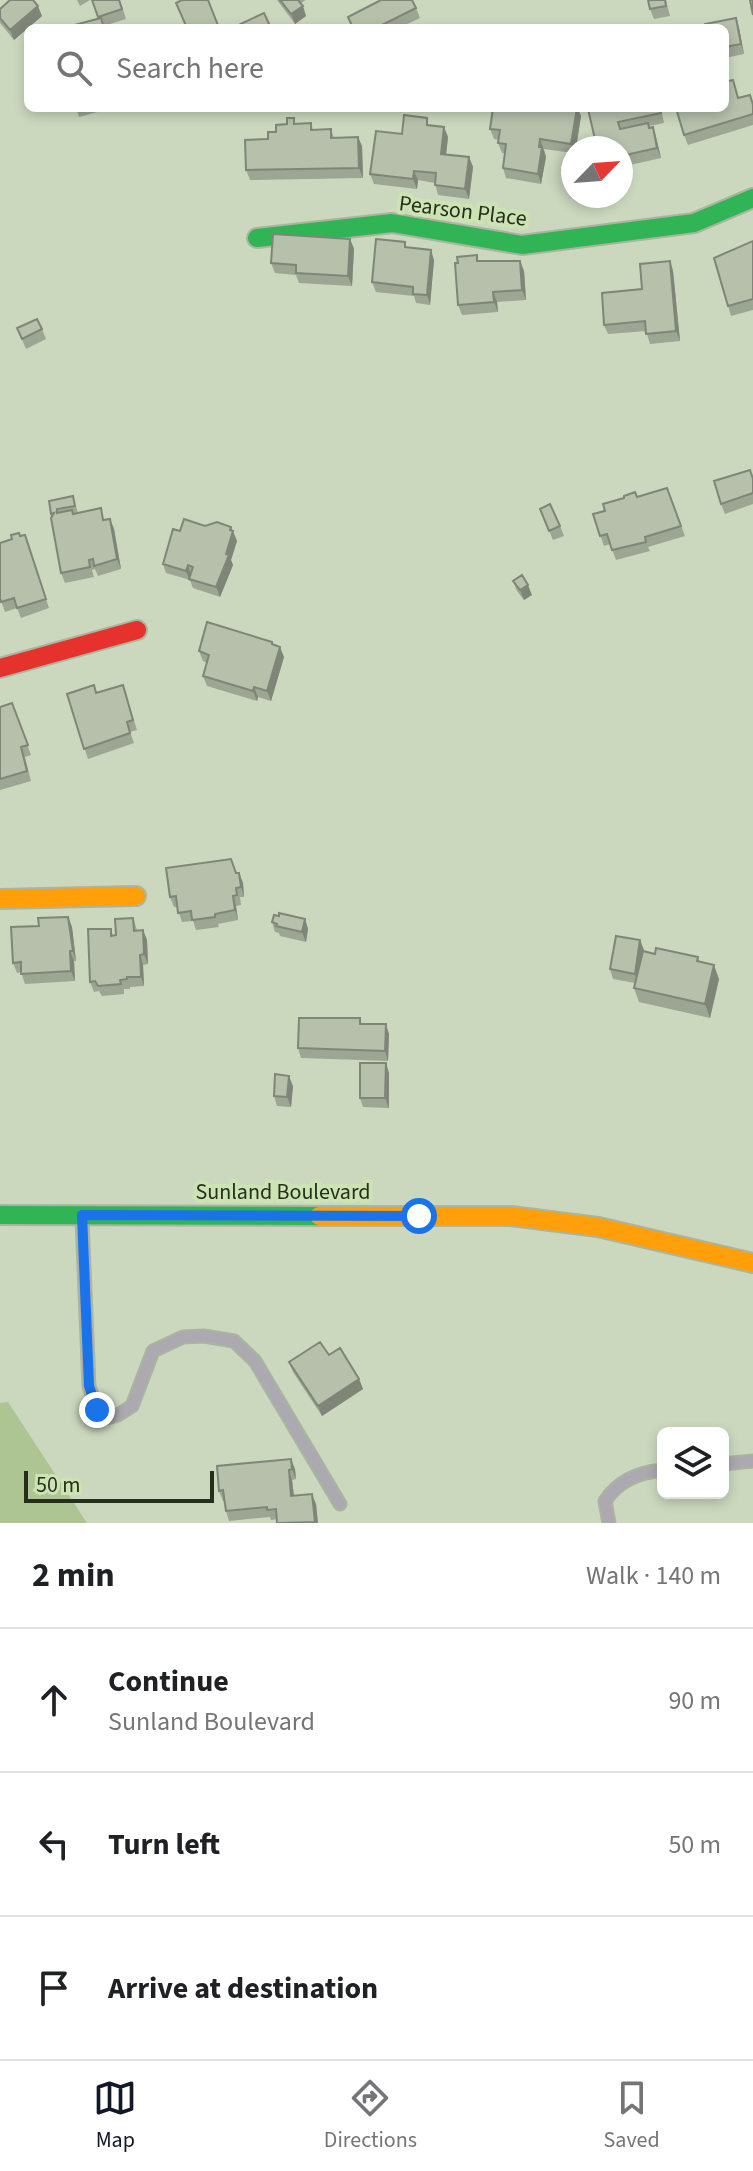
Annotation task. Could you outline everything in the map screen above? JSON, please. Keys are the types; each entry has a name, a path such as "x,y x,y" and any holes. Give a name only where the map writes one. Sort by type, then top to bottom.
{"street":[{"name":"Pearson Place","path":"257,238 392,223 522,245 694,223 753,198"},
{"path":"0,668 137,630"},
{"path":"0,899 136,896"},
{"name":"Sunland Boulevard","path":"0,1215 511,1216 598,1227 753,1263"}],"lane":[{"path":"82,1215 89,1386 97,1410 106,1418 132,1406 153,1351 183,1337 204,1336 234,1341 255,1361 340,1504"},
{"path":"729,1463 753,1461"},
{"path":"609,1523 605,1501 612,1490 646,1471 657,1470"}],"green space":[{"path":"8,1402 87,1523 0,1523 0,1403"}],"building":[{"path":"10,0 33,0 38,6 10,30 0,18 0,9"},
{"path":"92,0 119,0 122,9 98,17"},
{"path":"182,0 208,0 217,24 185,24 176,3"},
{"path":"280,0 298,0 303,6 291,14"},
{"path":"381,0 412,0 416,8 384,24 351,24 348,17"},
{"path":"648,0 665,0 666,6 650,9"},
{"path":"264,13 269,24 240,24"},
{"path":"101,18 103,24 78,24"},
{"path":"736,18 741,44 729,46 729,24 705,24"},
{"path":"733,80 738,98 750,95 753,114 684,135 677,112 729,112 729,81"},
{"path":"492,112 576,112 572,136 561,136 561,142 540,139 539,147 542,147 538,174 503,168 506,144 498,143 500,130 490,129"},
{"path":"589,112 661,112 618,122 620,129 648,123 649,128 653,127 657,148 633,153 633,136 594,136"},
{"path":"404,115 427,118 427,125 444,127 441,154 469,157 465,189 435,185 436,173 414,171 413,179 370,174 376,131 402,134"},
{"path":"287,118 294,118 294,124 311,123 311,130 331,129 331,138 358,137 359,168 246,170 245,140 268,139 268,132 276,132 276,125 287,124"},
{"path":"273,234 350,239 348,276 296,273 296,265 271,263"},
{"path":"376,239 405,242 405,247 431,250 427,295 413,294 413,287 372,282"},
{"path":"753,241 753,299 728,306 714,258"},
{"path":"477,255 477,261 520,261 522,290 493,292 494,302 458,305 457,257"},
{"path":"670,261 676,331 646,334 645,321 604,325 602,293 642,289 640,264"},
{"path":"37,319 42,329 22,339 17,328"},
{"path":"750,470 753,493 721,504 714,481"},
{"path":"667,488 681,526 645,537 646,542 612,550 607,534 600,536 593,514 605,511 603,504 635,492 637,497"},
{"path":"73,496 75,506 57,509 57,513 72,510 73,514 101,508 103,520 110,519 117,559 94,566 93,559 89,560 90,567 61,573 51,518 54,513 51,514 49,501"},
{"path":"550,504 560,526 549,531 540,509"},
{"path":"184,519 205,526 217,522 231,527 233,531 226,554 229,555 216,587 189,579 193,567 188,565 186,571 163,564 173,529 180,531"},
{"path":"19,533 20,536 25,535 46,599 17,608 14,598 1,602 0,543"},
{"path":"522,575 528,585 520,590 513,581"},
{"path":"207,622 280,647 267,691 254,687 253,691 203,676 209,655 199,651"},
{"path":"94,685 96,693 123,685 133,720 127,722 130,733 84,749 67,694"},
{"path":"12,703 28,745 21,747 27,771 0,779 0,707"},
{"path":"231,859 236,873 239,873 241,887 236,888 237,895 233,896 235,910 192,920 191,911 178,913 176,896 170,897 166,868"},
{"path":"279,913 305,919 302,932 276,926 272,922 274,915 279,916"},
{"path":"68,917 73,951 70,951 71,971 21,974 21,962 13,963 11,927 39,926 38,918"},
{"path":"133,918 134,931 143,930 141,977 127,977 120,980 121,984 98,986 95,981 90,982 88,929 111,929 111,936 116,935 115,919"},
{"path":"616,936 640,940 635,974 610,969"},
{"path":"656,948 698,957 697,961 714,965 705,1004 634,988 643,951 655,954"},
{"path":"299,1018 360,1018 360,1024 386,1024 385,1051 298,1048"},
{"path":"360,1063 386,1063 385,1098 360,1098"},
{"path":"275,1074 289,1076 287,1097 274,1096"},
{"path":"320,1342 329,1355 340,1348 359,1379 318,1406 289,1362"},
{"path":"291,1459 291,1496 312,1494 315,1522 277,1523 276,1509 267,1510 267,1507 226,1511 223,1490 219,1491 217,1466"}],"traffic: fast":[{"path":"257,238 392,223 522,245 694,223 753,198"},
{"path":"0,1215 319,1216"}],"traffic: slow":[{"path":"0,899 136,896"},
{"path":"319,1216 511,1216 598,1227 753,1263"}],"traffic: jam":[{"path":"0,668 137,630"}],"route":[{"path":"97,1410 89,1386 82,1215 419,1216"}]}
